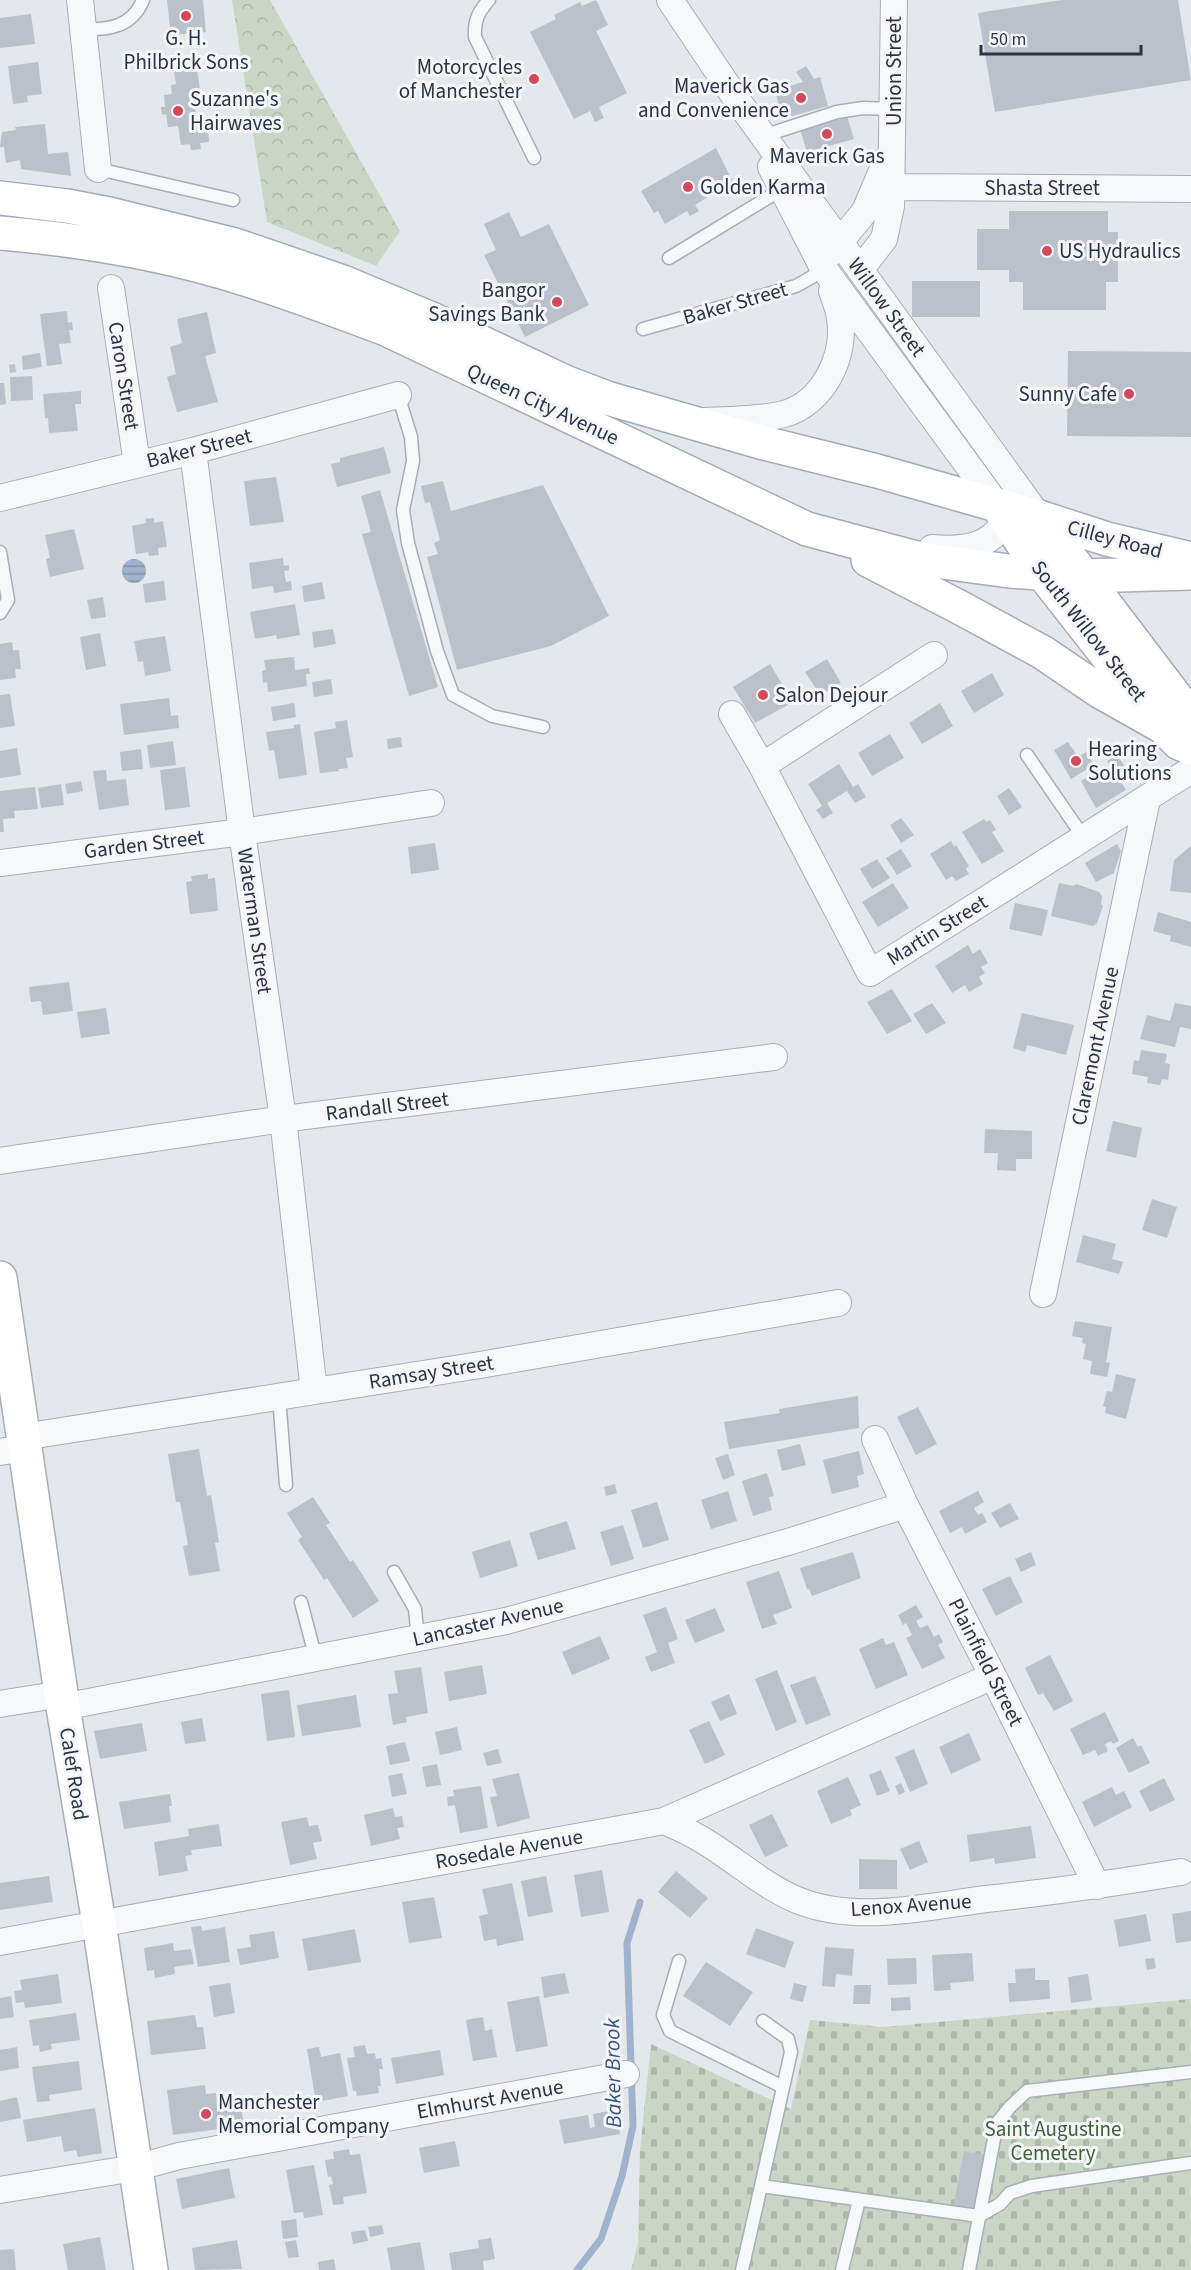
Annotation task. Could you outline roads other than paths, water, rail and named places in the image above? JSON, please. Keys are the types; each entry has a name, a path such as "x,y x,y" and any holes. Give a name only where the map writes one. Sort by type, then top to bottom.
{"main road":[{"name":"Queen City Avenue","path":"0,198 109,214 247,248 394,303 607,399 1013,506"},
{"name":"Queen City Avenue","path":"0,233 103,246 186,263 246,279 317,303 386,329 807,529 920,559 1009,572 1083,576"},
{"name":"Cilley Road","path":"1013,506 1107,539 1191,559"},
{"name":"South Willow Street","path":"1013,506 1043,574 1177,722"},
{"name":"South Willow Street","path":"1013,506 1083,576 1177,722 1179,743 1191,748"},
{"path":"807,529 960,607 1042,652 1101,692 1177,722"},
{"name":"Cilley Road","path":"1083,576 1191,573"},
{"name":"Calef Road","path":"0,1278 16,1446 99,1923 151,2270"}],"street":[{"path":"81,0 98,169"},
{"name":"Willow Street","path":"670,0 735,97 860,270 1013,506"},
{"name":"Union Street","path":"860,270 884,239 891,206 894,0"},
{"name":"Willow Street","path":"735,97 822,266 1013,506"},
{"name":"Union Street","path":"822,266 865,211 893,142"},
{"name":"Shasta Street","path":"893,187 1190,190"},
{"path":"691,422 758,418 785,413 812,399 823,386 837,356 841,318 822,266"},
{"name":"Caron Street","path":"111,288 137,464"},
{"name":"Baker Street","path":"0,498 193,451 398,395"},
{"name":"Waterman Street","path":"193,451 242,832 283,1119 314,1391"},
{"path":"839,538 958,550 970,548 986,541 1002,526 1013,506"},
{"path":"762,766 934,655"},
{"name":"Martin Street","path":"732,714 762,766 870,972 1191,770"},
{"name":"Claremont Avenue","path":"1043,1294 1147,799"},
{"name":"Garden Street","path":"0,863 242,832 430,804"},
{"name":"Randall Street","path":"0,1161 283,1119 774,1056"},
{"name":"Ramsay Street","path":"16,1446 279,1397 838,1304"},
{"name":"Plainfield Street","path":"875,1439 905,1504 1097,1886"},
{"name":"Lancaster Avenue","path":"0,1704 62,1701 316,1659 506,1621 788,1542 905,1504"},
{"name":"Rosedale Avenue","path":"0,1942 664,1821 993,1676"},
{"name":"Lenox Avenue","path":"664,1821 690,1832 773,1887 796,1899 836,1910 888,1911 1097,1886 1181,1872"},
{"name":"Elmhurst Avenue","path":"0,2190 135,2168 179,2156 626,2074"}],"lane":[{"path":"83,29 105,30 121,26 139,9 143,0"},
{"path":"489,0 474,23 476,37 534,158"},
{"path":"763,136 837,112 863,108 893,109"},
{"path":"98,169 233,200"},
{"path":"669,258 782,189"},
{"name":"Baker Street","path":"643,329 796,286 812,277 822,266"},
{"path":"398,395 411,437 413,461 403,510 408,543 437,651 453,695 492,716 543,727"},
{"path":"0,552 8,600 0,613"},
{"path":"1027,755 1084,838"},
{"path":"279,1397 286,1485"},
{"path":"394,1572 415,1609 418,1639"},
{"path":"302,1602 316,1659"},
{"path":"679,1961 663,2014 670,2031 783,2087"},
{"path":"742,2270 791,2052 788,2039 764,2021"},
{"path":"969,2270 997,2123 1027,2091 1191,2072"},
{"path":"761,2186 979,2216 1000,2204 1010,2193 1032,2186 1191,2163"},
{"path":"842,2270 859,2200"}],"water":[{"path":"129,559 139,559 146,566 146,576 139,583 129,583 122,576 122,566"}],"waterway":[{"name":"Baker Brook","path":"577,2270 601,2239 622,2176 633,2126 627,1943 640,1902"}],"place":[{"name":"G. H. Philbrick Sons","path":"186,16"},
{"name":"Motorcycles of Manchester","path":"534,79"},
{"name":"Maverick Gas and Convenience","path":"801,98"},
{"name":"Suzanne's Hairwaves","path":"178,111"},
{"name":"Maverick Gas","path":"827,134"},
{"name":"Golden Karma","path":"688,187"},
{"name":"US Hydraulics","path":"1047,251"},
{"name":"Bangor Savings Bank","path":"557,302"},
{"name":"Sunny Cafe","path":"1129,394"},
{"name":"Salon Dejour","path":"763,695"},
{"name":"Hearing Solutions","path":"1076,761"},
{"name":"Manchester Memorial Company","path":"206,2114"}],"park label":[{"name":"Saint Augustine Cemetery","path":"1053,2141"}]}
